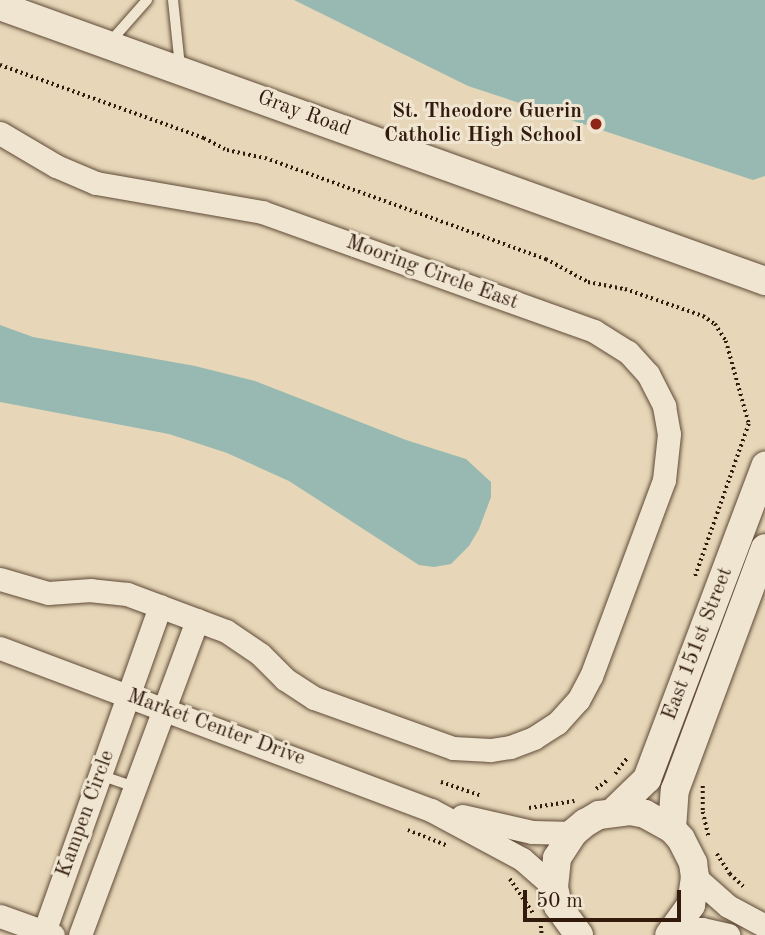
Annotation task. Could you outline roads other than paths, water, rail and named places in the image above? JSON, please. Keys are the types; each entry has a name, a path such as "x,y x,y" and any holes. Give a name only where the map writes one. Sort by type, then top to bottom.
{"street":[{"name":"Gray Road","path":"0,6 765,281"},
{"name":"Mooring Circle East","path":"0,133 81,178 115,187 262,212 594,331 628,352 657,389 664,406 669,442 664,480 591,676 578,700 558,723 534,738 490,750 453,748 314,698 285,679 244,642 160,606 107,590 48,593 0,579"},
{"name":"East 151st Street","path":"614,811 647,779 765,466"},
{"name":"East 151st Street","path":"672,829 675,790 765,548"},
{"name":"Kampen Circle","path":"0,916 49,933 100,775 160,606"},
{"name":"Kampen Circle","path":"80,935 197,620"},
{"name":"Market Center Drive","path":"0,648 431,810 522,859 554,887"},
{"name":"Market Center Drive","path":"431,810 532,832 573,833"},
{"path":"579,935 558,906 554,887 557,858 573,833 592,819 614,811 645,814 672,829 688,851 695,877 691,905 673,932"},
{"path":"695,877 728,906 765,926"},
{"path":"673,932 702,929 728,935"}],"lane":[{"path":"107,44 147,0"},
{"path":"173,0 180,70"},
{"path":"100,775 135,787"}],"water":[{"path":"294,0 765,0 765,176 753,180 468,86"},
{"path":"0,325 33,337 195,366 255,381 406,440 466,459 491,482 491,497 479,529 469,546 451,564 434,567 419,565 289,481 227,453 169,434 0,402"}],"place":[{"name":"St. Theodore Guerin Catholic High School","path":"596,124"}]}
